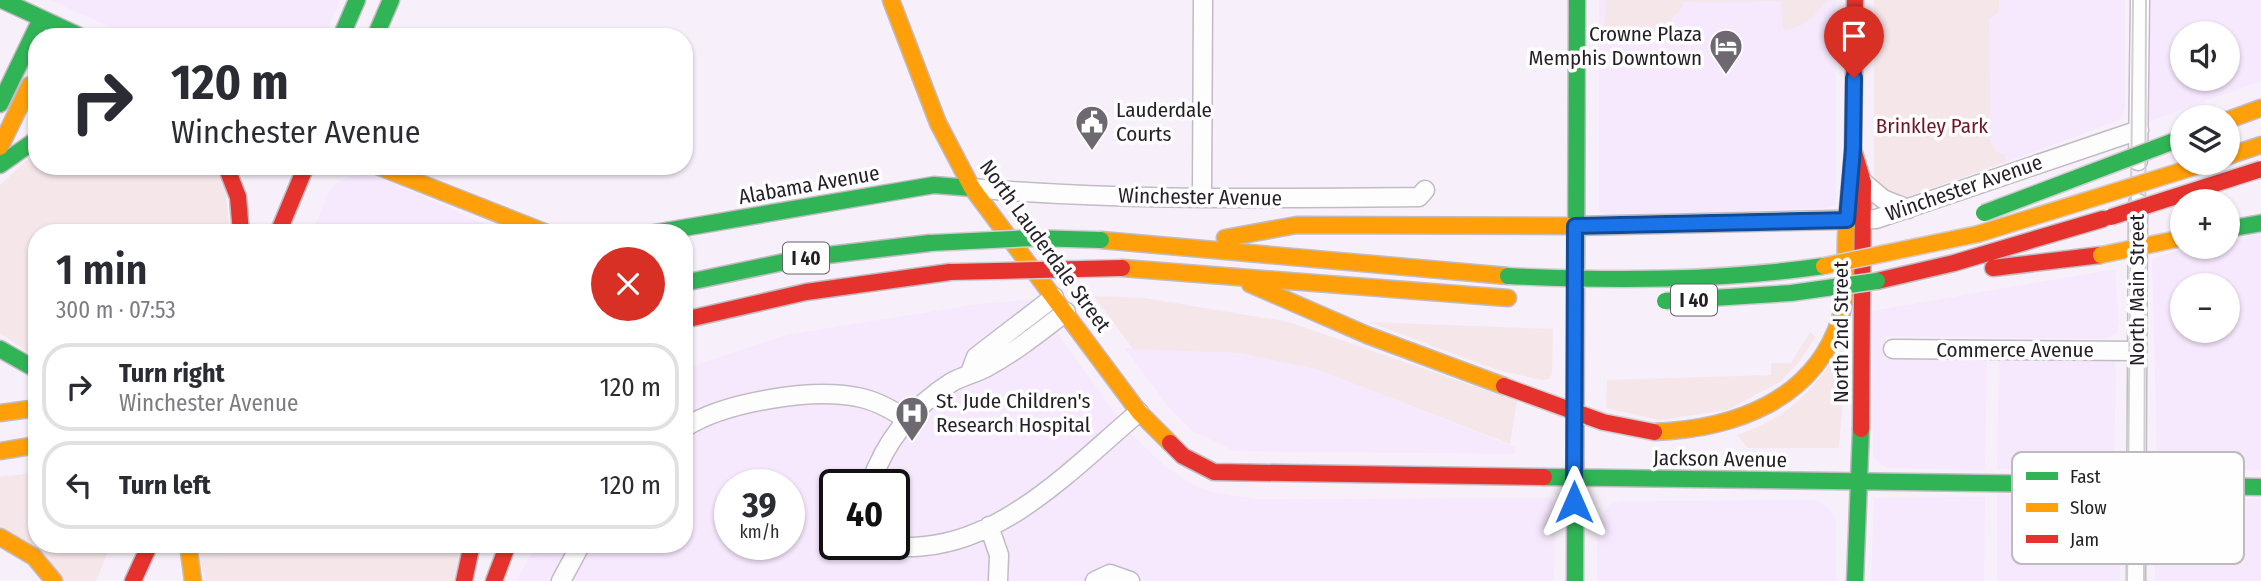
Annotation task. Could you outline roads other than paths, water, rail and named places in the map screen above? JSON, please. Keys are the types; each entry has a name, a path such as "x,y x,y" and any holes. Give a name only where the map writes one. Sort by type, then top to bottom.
{"main road":[{"path":"2,0 41,19 51,28"},
{"path":"345,28 356,0"},
{"path":"379,28 391,0"},
{"name":"North Lauderdale Street","path":"891,0 938,123 972,188 1139,412 1183,456"},
{"path":"1575,581 1577,0"},
{"name":"North 2nd Street","path":"1854,0 1853,149 1863,182 1855,220 1864,347 1855,581"},
{"path":"37,28 41,19"},
{"path":"0,104 28,46"},
{"path":"0,147 28,90"},
{"path":"2240,116 2261,108"},
{"path":"1854,261 2170,142"},
{"path":"0,165 28,145"},
{"path":"2240,152 2261,145"},
{"path":"1226,274 1367,335 1603,422 1654,432 1703,430 1743,419 1780,399 1811,371 1823,356 1841,318 1855,220 1853,149"},
{"name":"I 40","path":"1648,301 1791,293 1877,281 2004,249 2261,169"},
{"path":"229,175 238,197 240,224"},
{"path":"282,224 302,175"},
{"path":"399,175 520,224"},
{"name":"I 40","path":"693,281 803,258 930,243 1033,238 1185,246 1508,276 1584,280 1689,279 1899,254 2025,222 2170,175"},
{"name":"Alabama Avenue","path":"693,226 934,185 972,188"},
{"path":"2240,227 2261,223"},
{"path":"1185,246 1297,225 1575,226"},
{"path":"1877,281 2101,255 2170,241"},
{"name":"I 40","path":"693,318 806,292 950,272 1122,268 1516,298"},
{"path":"1560,300 1598,301"},
{"path":"693,330 738,307"},
{"path":"0,349 28,365"},
{"path":"0,413 28,409"},
{"path":"0,451 28,446"},
{"name":"Jackson Avenue","path":"1183,456 1204,469 1225,474 1574,476 2012,484"},
{"path":"0,537 34,557 54,581"},
{"path":"133,581 146,553"},
{"path":"189,553 193,581"},
{"path":"464,581 470,553"},
{"path":"494,581 505,553"}],"street":[{"path":"1202,197 1203,0"},
{"name":"North Main Street","path":"2136,452 2140,0"},
{"name":"Winchester Avenue","path":"1575,226 1855,220 1896,214 2139,130"},
{"path":"1863,182 1883,199 1908,209"},
{"name":"Winchester Avenue","path":"972,188 1041,194 1202,197 1419,197 1425,190"},
{"path":"971,373 976,357 1054,297"},
{"path":"876,469 881,455 906,419 952,383 984,369 1023,345 1066,312"},
{"name":"Commerce Avenue","path":"1892,349 2137,351"},
{"path":"693,424 730,408 817,394 858,397 888,407 906,419"},
{"path":"910,547 951,543 989,526 1032,501 1139,412"},
{"path":"989,526 999,555 998,581"},
{"path":"561,581 576,553"},
{"path":"1095,581 1110,574 1130,581"}],"tram line":[{"path":"2128,452 2133,0"},
{"path":"2144,452 2146,0"},
{"path":"2127,564 2127,581"},
{"path":"2144,564 2144,581"}],"place":[{"name":"Crowne Plaza Memphis Downtown","path":"1726,76"},
{"name":"Lauderdale Courts","path":"1092,152"},
{"name":"St. Jude Children's Research Hospital","path":"912,443"}],"park label":[{"name":"Brinkley Park","path":"1932,126"}]}
